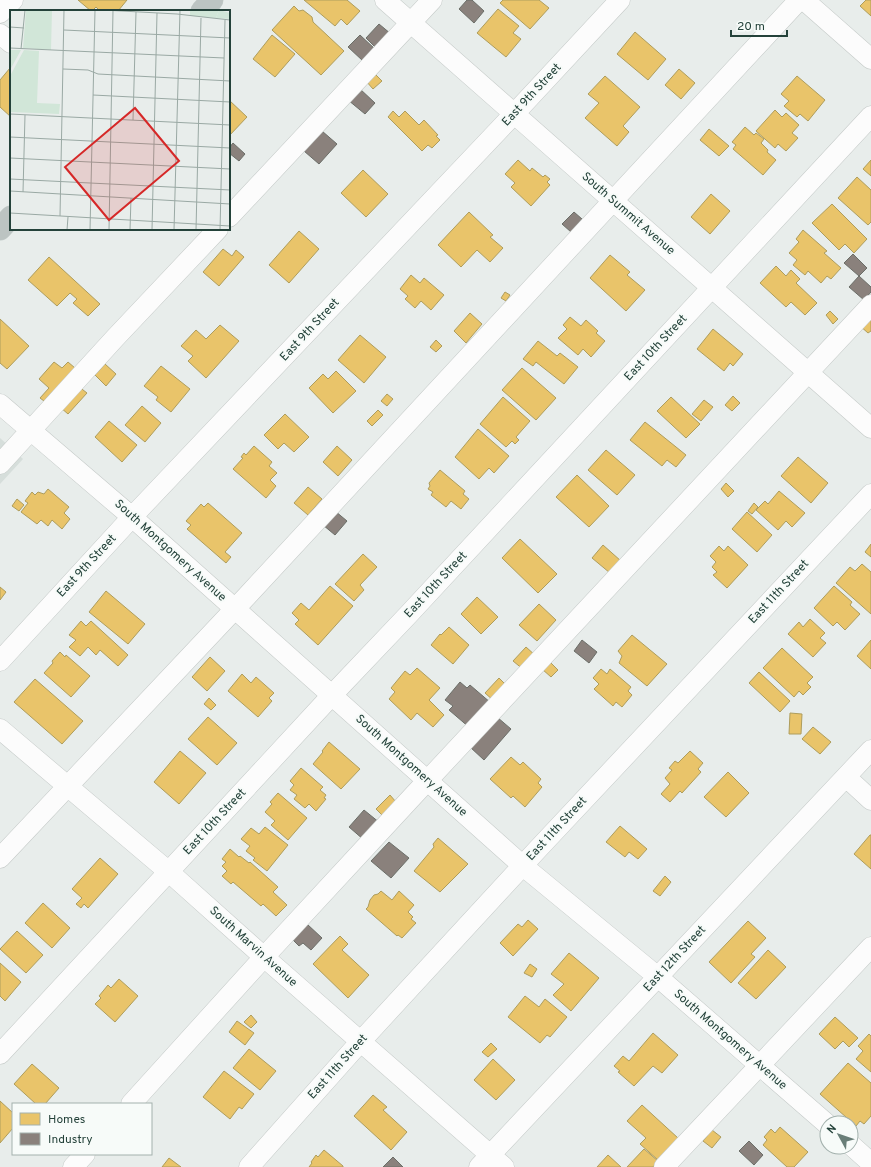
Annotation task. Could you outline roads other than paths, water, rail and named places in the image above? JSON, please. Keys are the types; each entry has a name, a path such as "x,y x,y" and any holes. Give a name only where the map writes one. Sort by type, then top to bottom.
{"highway":[{"path":"203,10 212,0"},
{"path":"0,229 10,218"}],"street":[{"path":"0,13 13,0"},
{"name":"South Summit Avenue","path":"385,0 871,428"},
{"path":"230,216 432,0"},
{"name":"East 9th Street","path":"0,661 132,517 620,0"},
{"path":"0,858 235,609 799,0"},
{"path":"804,0 871,59"},
{"path":"0,34 10,42"},
{"name":"East 10th Street","path":"0,1054 871,116"},
{"path":"0,464 115,338 217,230"},
{"path":"132,1103 264,957 871,305"},
{"name":"South Montgomery Avenue","path":"0,404 132,517 523,866 658,977 819,1117"},
{"name":"East 11th Street","path":"248,1167 360,1041 871,494"},
{"name":"South Marvin Avenue","path":"0,729 169,872 360,1041 491,1163"},
{"name":"East 12th Street","path":"491,1163 658,977 871,750"},
{"path":"846,777 871,800"},
{"path":"664,1167 871,947"},
{"path":"859,1153 868,1161"},
{"path":"73,1167 84,1155"}]}
